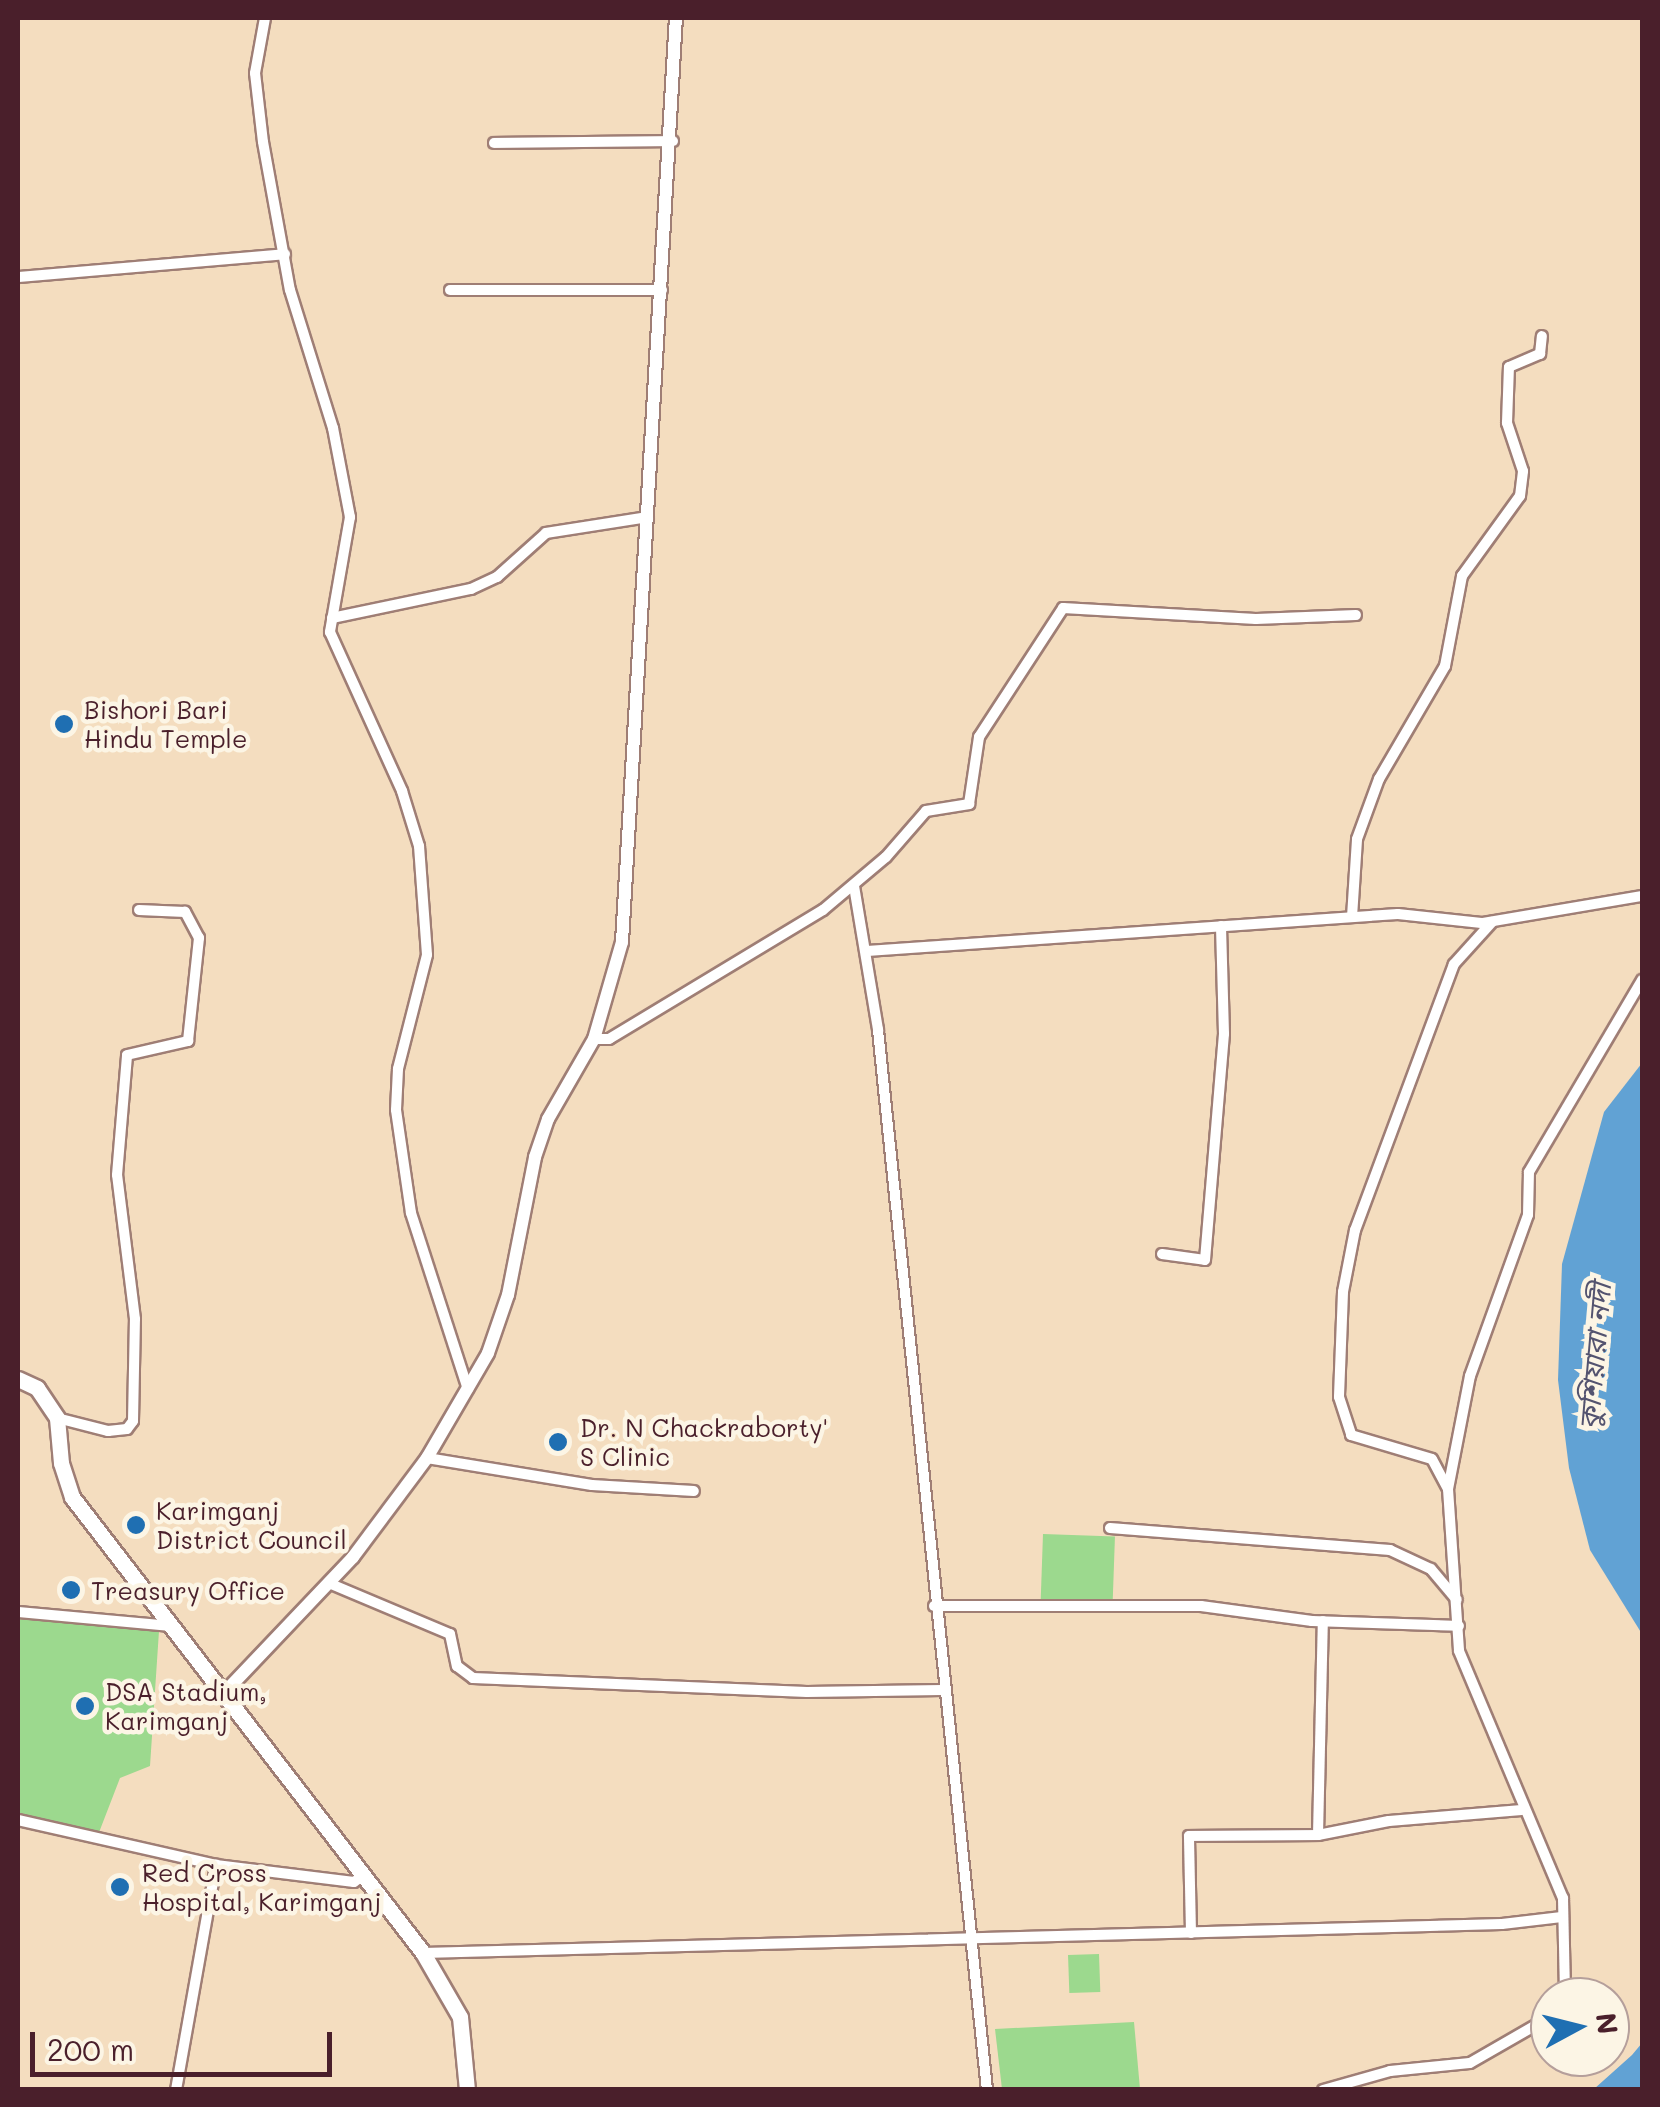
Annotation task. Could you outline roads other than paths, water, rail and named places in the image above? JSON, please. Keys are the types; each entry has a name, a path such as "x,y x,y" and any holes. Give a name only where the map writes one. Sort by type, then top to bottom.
{"highway":[{"path":"18,1379 37,1388 57,1418 60,1463 72,1497 225,1692 361,1877 423,1952 460,2018 467,2090"}],"main road":[{"path":"225,1692 331,1584 427,1458 468,1389 504,1308 548,1119 594,1039 622,942 673,141 676,18"}],"street":[{"path":"265,18 255,73 290,290 333,428 350,517 330,632 402,791 420,846 427,955 398,1069 396,1110 411,1213 468,1389"},
{"path":"494,143 673,141"},
{"path":"18,277 285,254"},
{"path":"450,290 662,290"},
{"path":"1352,917 1357,839 1379,778 1445,666 1462,576 1520,496 1523,471 1507,423 1508,368 1540,354 1542,336"},
{"path":"332,618 471,589 497,577 546,534 574,524 648,518"},
{"path":"594,1039 609,1039 854,886 926,811 969,804 979,737 1063,608 1256,619 1356,614"},
{"path":"854,886 867,950 987,2090"},
{"path":"867,950 1352,917 1492,922 1642,896"},
{"path":"57,1418 108,1431 128,1429 132,1421 134,1319 117,1175 127,1055 188,1041 199,938 185,912 138,910"},
{"path":"1448,1490 1432,1459 1351,1435 1338,1397 1342,1292 1355,1230 1454,964 1492,922"},
{"path":"1162,1254 1205,1260 1224,1034 1222,926"},
{"path":"1564,1977 1563,1898 1522,1810 1459,1651 1448,1490 1456,1429 1490,1311 1528,1215 1529,1172 1642,980"},
{"path":"427,1458 592,1484 694,1491"},
{"path":"1110,1528 1390,1550 1430,1569 1458,1601"},
{"path":"331,1584 450,1634 457,1666 473,1678 808,1692 942,1690"},
{"path":"934,1606 1201,1606 1323,1621 1458,1626"},
{"path":"18,1612 174,1626"},
{"path":"1318,1835 1323,1621"},
{"path":"1191,1932 1190,1836 1318,1835 1376,1823 1522,1810"},
{"path":"18,1820 216,1865 354,1882 361,1877"},
{"path":"176,2090 216,1865"},
{"path":"423,1952 1191,1932 1562,1917"},
{"path":"1323,2090 1358,2077 1470,2063 1530,2029"}],"water":[{"name":"কুশিয়ারা নদী","path":"1642,1063 1642,1634 1590,1550 1569,1468 1558,1380 1562,1264 1604,1112"},
{"path":"1642,2043 1642,2089 1594,2089 1607,2077 1630,2077 1632,2055"}],"place":[{"name":"Bishori Bari Hindu Temple","path":"64,724"},
{"name":"Dr. N Chackraborty' S Clinic","path":"558,1442"},
{"name":"Karimganj District Council","path":"136,1525"},
{"name":"Treasury Office","path":"71,1590"},
{"name":"DSA Stadium, Karimganj","path":"85,1706"},
{"name":"Red Cross Hospital, Karimganj","path":"120,1887"}]}
